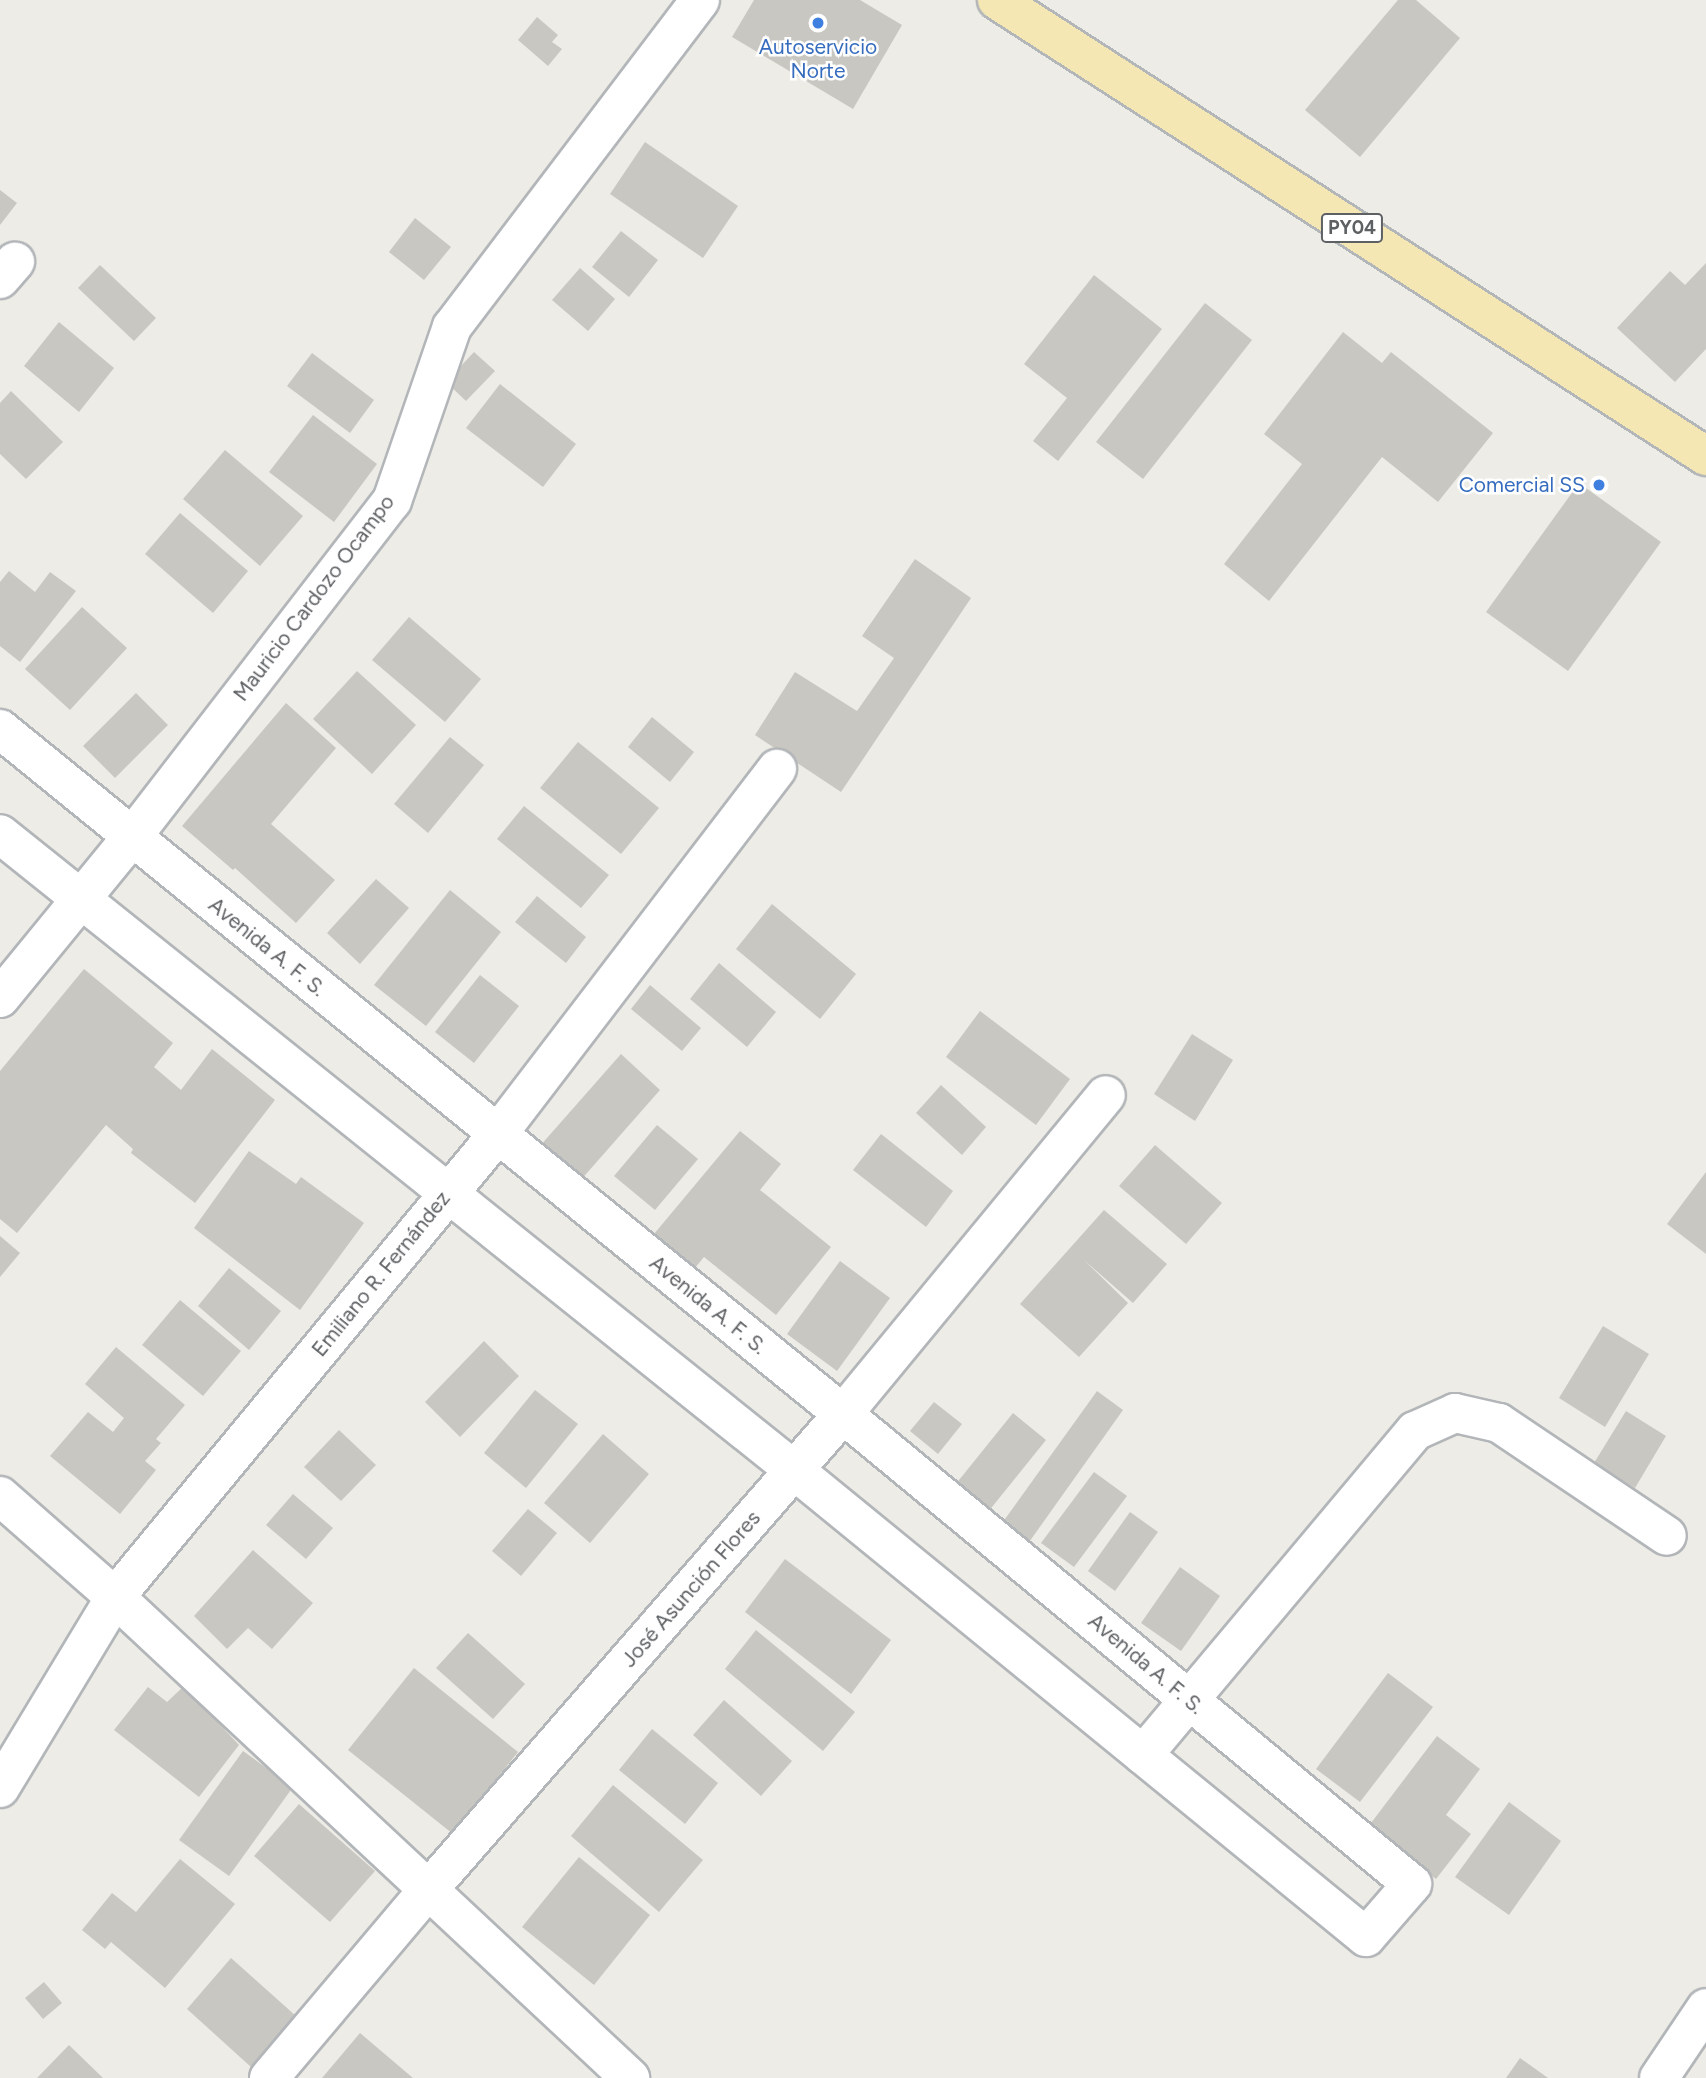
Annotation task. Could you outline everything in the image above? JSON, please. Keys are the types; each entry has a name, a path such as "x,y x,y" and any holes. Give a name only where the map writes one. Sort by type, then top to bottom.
{"main road":[{"name":"PY04","path":"997,0 1706,456"}],"street":[{"name":"Mauricio Cardozo Ocampo","path":"0,998 132,837 392,501 452,327 700,0"},
{"name":"Avenida A. F. S.","path":"0,729 844,1414 1412,1884 1366,1937 1143,1755"},
{"name":"Emiliano R. Fernández","path":"0,1788 115,1597 497,1135 777,769"},
{"path":"0,834 446,1194 794,1470 1143,1755 1415,1431 1455,1413 1499,1423 1667,1536"},
{"name":"José Asunción Flores","path":"269,2078 429,1889 844,1414 1106,1094"},
{"path":"0,1496 115,1597 631,2078"},
{"path":"1659,2078 1706,2008"}],"building":[{"path":"754,0 860,0 902,25 853,109 732,37"},
{"path":"1398,0 1416,0 1460,38 1360,157 1305,110"},
{"path":"537,17 558,35 552,42 562,49 548,66 518,40"},
{"path":"645,142 738,206 703,258 610,194"},
{"path":"0,190 17,203 0,225"},
{"path":"415,218 451,247 424,280 389,252"},
{"path":"621,231 658,260 629,297 592,267"},
{"path":"1706,263 1706,349 1675,382 1617,328 1670,271 1685,285"},
{"path":"100,265 156,318 134,341 78,288"},
{"path":"580,268 615,299 588,331 552,300"},
{"path":"1094,275 1162,329 1058,461 1033,441 1067,398 1024,364"},
{"path":"1205,303 1252,340 1143,479 1096,442"},
{"path":"59,322 114,368 79,412 24,366"},
{"path":"1343,332 1382,363 1391,352 1493,433 1438,502 1382,457 1269,601 1224,564 1302,464 1264,434"},
{"path":"474,352 495,371 466,401 446,382"},
{"path":"312,353 374,400 350,433 287,386"},
{"path":"500,384 576,444 543,487 466,428"},
{"path":"11,391 63,442 26,479 0,454 0,403"},
{"path":"313,415 377,464 334,522 269,472"},
{"path":"225,450 303,516 260,566 183,499"},
{"path":"1579,483 1661,542 1568,671 1486,612"},
{"path":"180,513 248,571 213,613 145,554"},
{"path":"915,559 971,598 841,792 755,735 795,672 857,711 894,658 862,636"},
{"path":"9,571 35,592 50,572 76,591 20,662 0,646 0,582"},
{"path":"82,607 127,648 70,710 25,669"},
{"path":"409,617 481,679 445,722 372,660"},
{"path":"357,671 416,725 372,774 313,719"},
{"path":"136,693 168,725 115,778 83,746"},
{"path":"286,703 336,748 271,824 335,880 296,923 235,868 233,870 182,826"},
{"path":"652,717 694,752 670,782 628,747"},
{"path":"450,737 484,765 428,833 394,804"},
{"path":"578,742 659,808 621,854 540,788"},
{"path":"524,806 609,875 581,908 497,839"},
{"path":"376,879 409,908 360,964 327,933"},
{"path":"450,890 501,932 426,1026 374,985"},
{"path":"537,896 586,937 566,963 515,922"},
{"path":"772,904 856,974 820,1019 736,949"},
{"path":"719,963 776,1012 747,1047 690,999"},
{"path":"84,969 173,1043 154,1067 181,1090 212,1049 275,1100 195,1203 131,1153 133,1149 106,1125 17,1233 0,1219 0,1071"},
{"path":"480,975 519,1006 474,1063 435,1032"},
{"path":"650,985 701,1028 682,1051 631,1009"},
{"path":"980,1011 1070,1079 1036,1125 946,1057"},
{"path":"1192,1034 1233,1060 1195,1121 1154,1094"},
{"path":"621,1054 660,1090 572,1190 532,1155"},
{"path":"941,1085 986,1127 962,1155 916,1113"},
{"path":"657,1125 698,1159 655,1210 614,1176"},
{"path":"740,1131 781,1164 760,1190 831,1247 776,1315 704,1257 685,1280 644,1246"},
{"path":"881,1134 953,1191 926,1227 853,1170"},
{"path":"1155,1145 1222,1203 1186,1244 1119,1186"},
{"path":"249,1151 296,1184 301,1177 364,1223 300,1310 194,1228"},
{"path":"1706,1172 1706,1254 1667,1224"},
{"path":"1104,1210 1167,1264 1133,1303 1084,1260 1128,1303 1079,1357 1020,1304"},
{"path":"0,1236 20,1253 0,1277"},
{"path":"840,1261 890,1298 837,1371 787,1334"},
{"path":"229,1268 281,1311 249,1350 198,1306"},
{"path":"180,1300 241,1351 203,1396 142,1345"},
{"path":"1603,1326 1649,1354 1605,1427 1559,1398"},
{"path":"484,1341 519,1376 460,1437 425,1402"},
{"path":"116,1347 185,1405 156,1439 161,1443 145,1461 156,1470 120,1514 50,1456 88,1412 113,1432 124,1418 85,1384"},
{"path":"535,1390 578,1424 526,1488 484,1453"},
{"path":"1097,1391 1123,1410 1027,1545 1000,1526"},
{"path":"934,1402 962,1424 938,1454 910,1431"},
{"path":"1626,1411 1666,1436 1635,1488 1594,1463"},
{"path":"1013,1413 1046,1440 988,1512 955,1485"},
{"path":"339,1430 376,1465 341,1501 304,1467"},
{"path":"603,1434 649,1474 590,1543 544,1503"},
{"path":"1094,1472 1127,1496 1074,1567 1041,1543"},
{"path":"293,1494 333,1528 306,1559 266,1525"},
{"path":"528,1509 557,1533 521,1576 492,1551"},
{"path":"1130,1512 1158,1532 1115,1591 1088,1571"},
{"path":"253,1550 313,1603 272,1649 248,1628 227,1649 194,1616"},
{"path":"785,1559 891,1640 851,1694 745,1612"},
{"path":"1180,1567 1220,1596 1181,1651 1141,1623"},
{"path":"756,1630 855,1712 823,1751 725,1669"},
{"path":"468,1633 525,1684 493,1719 436,1668"},
{"path":"414,1668 518,1752 453,1834 348,1750"},
{"path":"1388,1673 1433,1707 1360,1802 1316,1769"},
{"path":"184,1686 239,1745 199,1797 114,1730 148,1687 167,1702"},
{"path":"724,1700 792,1761 761,1796 693,1735"},
{"path":"652,1729 718,1783 685,1824 619,1770"},
{"path":"1437,1736 1480,1769 1446,1815 1471,1834 1436,1879 1368,1827"},
{"path":"243,1751 293,1787 229,1876 179,1840"},
{"path":"613,1785 703,1860 659,1912 571,1836"},
{"path":"1509,1802 1561,1841 1509,1915 1455,1877"},
{"path":"299,1804 375,1871 330,1922 254,1856"},
{"path":"579,1857 650,1915 594,1985 522,1927"},
{"path":"180,1859 235,1904 165,1988 111,1942 105,1949 82,1930 112,1893 136,1912"},
{"path":"231,1958 296,2016 251,2067 187,2009"},
{"path":"44,1982 62,2003 43,2019 25,1998"},
{"path":"360,2033 413,2078 322,2078"},
{"path":"69,2045 103,2078 37,2078"},
{"path":"1520,2058 1548,2078 1506,2078"}],"place":[{"name":"Autoservicio Norte","path":"818,23"},
{"name":"Comercial SS","path":"1599,485"}]}
